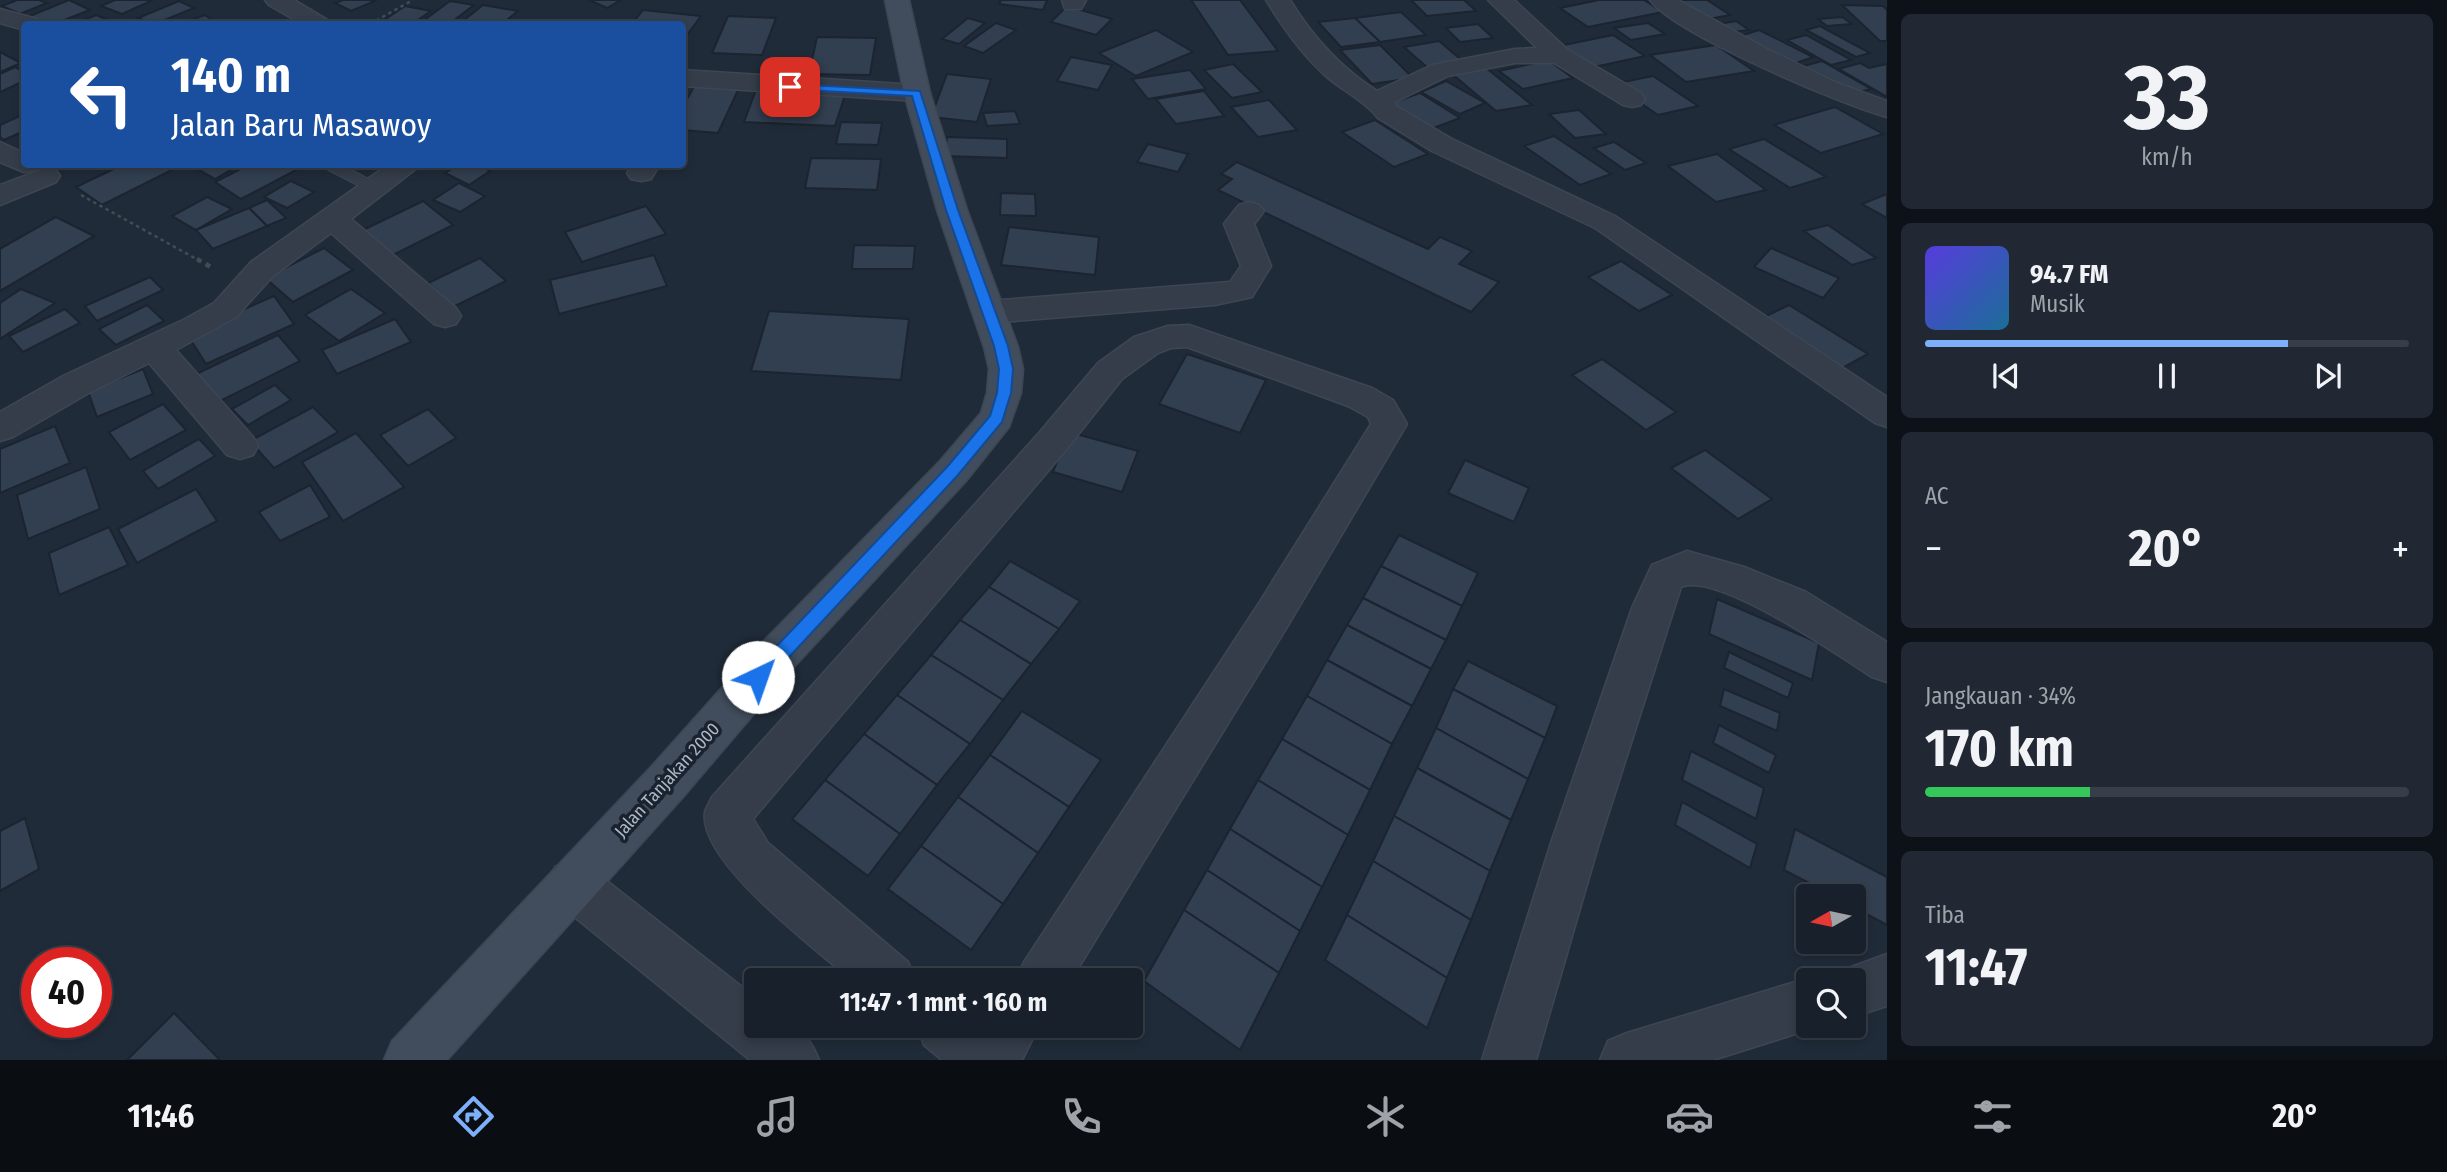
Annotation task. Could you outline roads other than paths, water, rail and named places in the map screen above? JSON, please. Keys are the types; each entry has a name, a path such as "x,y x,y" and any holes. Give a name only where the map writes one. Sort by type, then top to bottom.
{"street":[{"path":"277,0 313,21"},
{"name":"Jalan Tanjakan 2000","path":"411,1060 667,782 777,656 953,471 997,418 1004,393 1006,369 916,93 897,0"},
{"path":"1278,0 1290,22 1324,63 1359,91 1381,104 1387,112 1442,145 1605,222 1887,414"},
{"path":"1500,0 1559,55 1632,99"},
{"path":"1662,0 1709,28 1793,71 1843,94 1887,109"},
{"path":"0,16 21,22"},
{"path":"1381,104 1385,97 1441,70 1515,56 1559,55"},
{"path":"686,81 916,93"},
{"path":"0,150 21,162"},
{"path":"0,196 32,168"},
{"path":"0,428 75,385 225,310 262,269 403,168"},
{"path":"989,312 1215,295 1241,290 1256,265 1239,223 1249,211"},
{"path":"333,219 445,316"},
{"path":"876,968 751,860 733,833 728,813 1052,442 1110,371 1146,345 1168,337 1189,336 1360,397 1381,409 1390,424 1273,615 1050,968"},
{"path":"154,347 240,446"},
{"path":"0,392 33,410"},
{"path":"1510,1060 1575,843 1652,608 1666,576 1688,567 1730,579 1792,604 1887,664"},
{"path":"572,884 792,1060"},
{"path":"1866,986 1887,980"},
{"path":"1627,1060 1796,1008"},
{"path":"957,1038 983,1060"},
{"path":"992,1060 1006,1038"}],"lane":[{"path":"334,168 377,188"}]}
